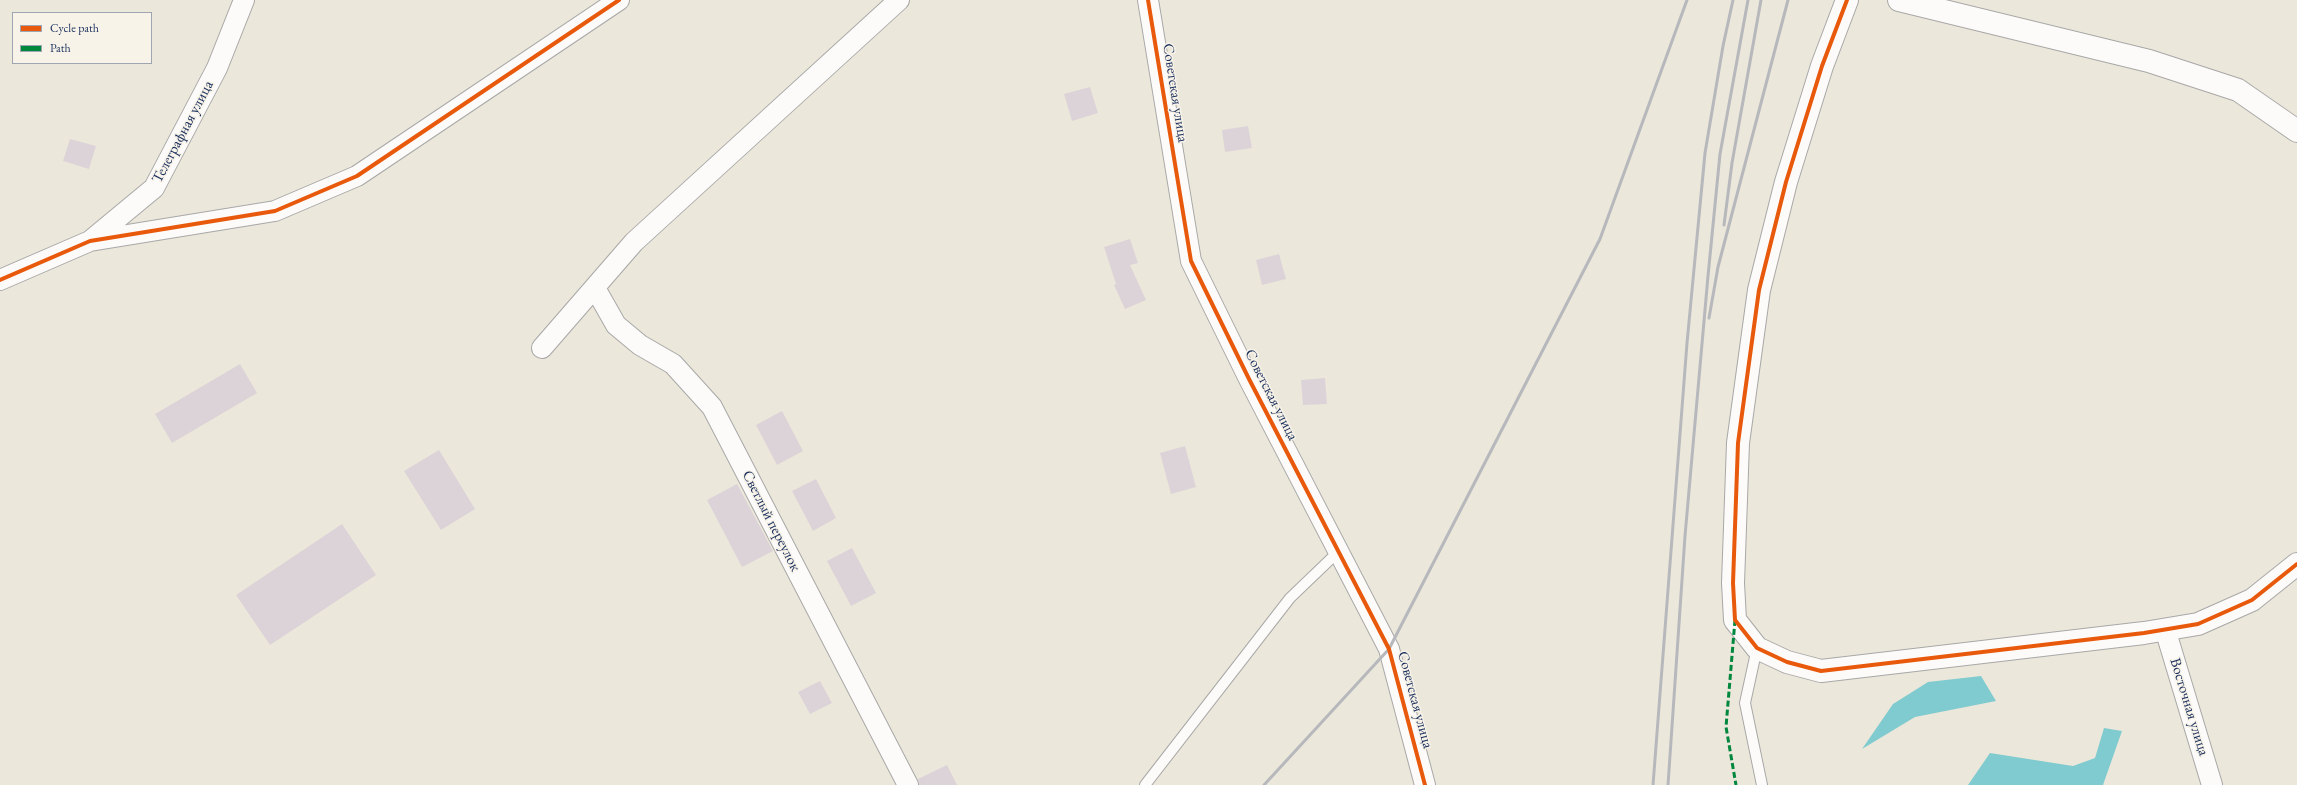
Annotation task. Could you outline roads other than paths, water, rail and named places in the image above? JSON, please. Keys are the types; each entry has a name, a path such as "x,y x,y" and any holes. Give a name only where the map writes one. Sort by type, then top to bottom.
{"street":[{"name":"Телеграфная улица","path":"90,241 154,188 217,68 244,0"},
{"path":"0,280 90,241 275,211 357,176 619,0"},
{"path":"542,348 634,242 899,0"},
{"name":"Советская улица","path":"1148,0 1191,261 1389,649 1426,785"},
{"path":"1847,0 1822,66 1786,182 1759,290 1738,443 1733,583 1735,620 1757,648 1787,662 1821,671 2198,624 2252,600 2297,564"},
{"path":"1905,1 2149,61 2238,90 2297,131"},
{"name":"Светлый переулок","path":"595,288 616,325 640,345 673,364 712,407 908,785"},
{"name":"Восточная улица","path":"2165,629 2212,785"}],"lane":[{"path":"1145,785 1290,598 1339,551"},
{"path":"1757,648 1745,703 1762,785"}],"water":[{"path":"1981,676 1996,701 1915,717 1862,749 1893,704 1928,682"},
{"path":"2104,728 2122,731 2103,785 1968,785 1990,753 2073,766 2095,758"}],"railway":[{"path":"1264,785 1389,649 1600,239 1687,0"},
{"path":"1653,785 1687,343 1705,153 1723,46 1733,0"},
{"path":"1668,785 1685,536 1720,154 1748,0"},
{"path":"1724,225 1732,163 1761,0"},
{"path":"1709,318 1718,267 1788,0"}]}
